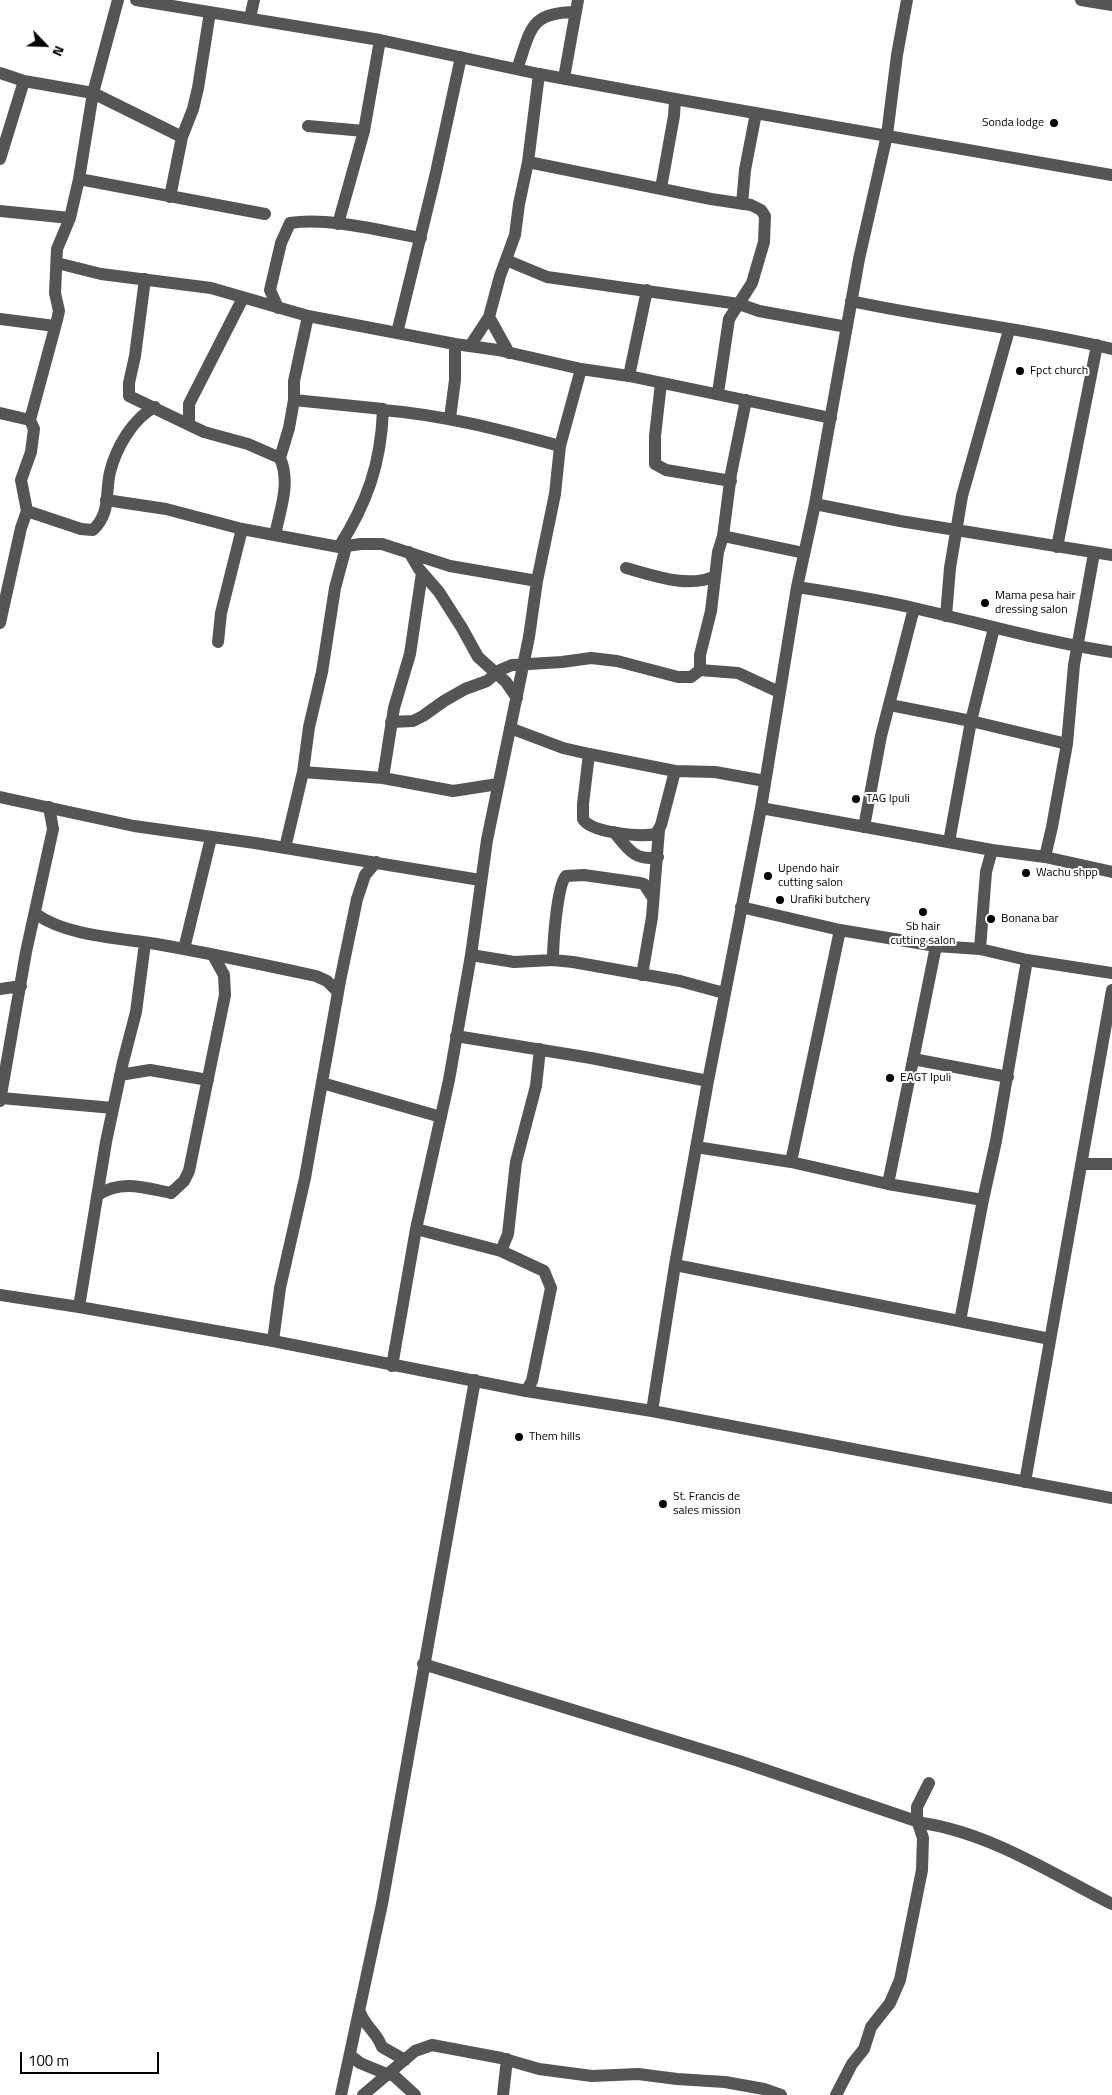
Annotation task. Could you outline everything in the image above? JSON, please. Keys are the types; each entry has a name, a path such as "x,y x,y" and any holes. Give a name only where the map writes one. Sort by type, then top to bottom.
{"street":[{"path":"0,624 5,585 27,511 21,480 31,452 34,430 30,420 59,311 55,293 59,244 70,218 79,179 93,93 118,0"},
{"path":"136,0 380,40 539,74 756,114 1112,175"},
{"path":"250,18 254,0"},
{"path":"652,1411 696,1147 761,808 797,587 815,504 851,301 887,135 906,0"},
{"path":"1080,0 1112,5"},
{"path":"517,69 526,42 538,20 577,6 564,78"},
{"path":"170,197 182,137 193,109 198,88 210,12"},
{"path":"338,224 364,131 380,40"},
{"path":"397,333 421,238 461,57"},
{"path":"0,73 24,81 93,93 182,137"},
{"path":"470,346 489,317 515,235 528,162 539,74"},
{"path":"0,159 24,81"},
{"path":"661,188 675,99"},
{"path":"742,204 745,170 756,114"},
{"path":"308,126 364,131"},
{"path":"528,162 742,204 761,210 765,216 765,229 754,279 728,322 718,393"},
{"path":"79,179 265,214"},
{"path":"0,211 70,218"},
{"path":"278,308 270,290 281,243 290,224 299,222 338,224 421,238"},
{"path":"506,260 547,277 739,304 759,311 847,327"},
{"path":"57,263 101,274 211,288 308,316 509,353 580,369 718,393 831,418"},
{"path":"145,279 135,356 128,392 132,398 156,407 204,432 248,444 280,458"},
{"path":"629,376 647,290"},
{"path":"189,424 189,404 192,396 244,298"},
{"path":"851,301 902,312 1112,348"},
{"path":"275,535 285,488 280,458 294,400 294,381 308,316"},
{"path":"489,317 509,353"},
{"path":"0,319 55,326"},
{"path":"946,616 956,529 962,496 1009,330"},
{"path":"450,418 455,380 455,344"},
{"path":"1057,547 1097,345"},
{"path":"392,1366 416,1229 441,1117 471,955 480,880 498,784 524,666 537,582 555,494 560,446 580,369"},
{"path":"661,383 655,436 655,464 666,470 731,481"},
{"path":"294,400 407,412 437,419 450,418 560,446"},
{"path":"700,670 700,655 711,611 718,552 723,536 746,400"},
{"path":"27,511 81,529 93,530 102,522 106,510 110,472 120,448 145,412 156,407"},
{"path":"285,848 303,772 305,748 322,672 342,547 369,493 380,444 383,410"},
{"path":"0,413 30,420"},
{"path":"106,500 166,509 242,529 342,547 361,544 382,544 450,566 537,582"},
{"path":"815,504 900,521 1112,555"},
{"path":"218,642 221,613 242,529"},
{"path":"723,536 804,553"},
{"path":"410,552 422,573 438,592 472,642 478,657 497,672 517,698"},
{"path":"1045,857 1067,744 1077,647 1094,553"},
{"path":"626,568 684,581 698,581 715,576"},
{"path":"383,778 391,722 410,654 422,573"},
{"path":"797,587 914,608 1077,647 1112,652"},
{"path":"864,827 876,760 914,608"},
{"path":"949,842 971,721 994,628"},
{"path":"391,722 413,721 466,690 487,681 507,666 524,666 591,658 617,661 678,677 691,677 700,670 743,674 779,692"},
{"path":"890,705 971,721 1067,744"},
{"path":"510,728 563,748 589,754 675,771 715,772 765,780"},
{"path":"589,754 583,819 589,825 598,829 614,832 652,835 659,830"},
{"path":"642,975 658,856 659,830 675,771"},
{"path":"303,772 383,778 453,791 498,784"},
{"path":"0,797 134,826 376,862 480,880"},
{"path":"49,807 53,829 36,914 26,952 0,1099 113,1108"},
{"path":"761,808 992,850 1045,857 1112,872"},
{"path":"614,832 636,856 646,859 658,856"},
{"path":"184,949 211,838"},
{"path":"980,949 986,872 992,850"},
{"path":"273,1342 280,1288 305,1178 338,992 361,884 365,875 376,862"},
{"path":"553,960 559,892 562,880 566,876 584,875 644,884 653,898"},
{"path":"741,907 840,930 936,946 980,949 1028,960 1112,973"},
{"path":"36,914 52,924 245,961 321,978 338,992"},
{"path":"791,1162 840,930"},
{"path":"79,1307 113,1108 136,1012 145,943"},
{"path":"888,1184 936,946"},
{"path":"98,1195 118,1186 128,1185 171,1193 184,1181 193,1155 225,995 225,980 213,955"},
{"path":"471,955 514,962 553,960 680,981 724,994"},
{"path":"960,1321 996,1141 1028,960"},
{"path":"225,980 245,961"},
{"path":"321,978 336,974 343,969"},
{"path":"0,989 21,986"},
{"path":"1025,1482 1083,1164 1112,990"},
{"path":"456,1036 540,1049 708,1081"},
{"path":"501,1251 508,1234 516,1162 536,1086 540,1049"},
{"path":"914,1059 1008,1076"},
{"path":"120,1075 150,1070 208,1080"},
{"path":"322,1083 441,1117"},
{"path":"696,1147 791,1162 888,1184 983,1200"},
{"path":"1083,1164 1112,1164"},
{"path":"416,1229 501,1251 541,1268 548,1278 551,1288 532,1380 526,1391"},
{"path":"675,1266 1050,1339"},
{"path":"0,1295 79,1307 273,1342 526,1391 652,1411 1112,1498"},
{"path":"341,2095 382,1904 423,1664 475,1380"},
{"path":"423,1664 747,1764 917,1820 944,1826 1014,1853 1112,1904"},
{"path":"836,2095 852,2064 864,2049 871,2027 890,2003 900,1980 913,1912 920,1887 923,1842 917,1820 917,1807 929,1783"},
{"path":"923,1842 944,1826"},
{"path":"360,2012 367,2027 379,2037 384,2049 405,2060"},
{"path":"363,2095 415,2051 432,2045 507,2059 539,2069 592,2076 638,2074 677,2080 725,2082 764,2089 781,2095"},
{"path":"350,2055 360,2063 390,2074 415,2095"},
{"path":"502,2095 507,2059"}],"place":[{"name":"Sonda lodge","path":"1054,123"},
{"name":"Fpct church","path":"1020,371"},
{"name":"Mama pesa hair dressing salon","path":"985,603"},
{"name":"TAG Ipuli","path":"856,799"},
{"name":"Wachu shpp","path":"1026,873"},
{"name":"Upendo hair cutting salon","path":"768,876"},
{"name":"Urafiki butchery","path":"780,900"},
{"name":"Sb hair cutting salon","path":"923,912"},
{"name":"Bonana bar","path":"991,919"},
{"name":"EAGT Ipuli","path":"890,1078"},
{"name":"Them hills","path":"519,1437"},
{"name":"St. Francis de sales mission","path":"663,1504"}]}
